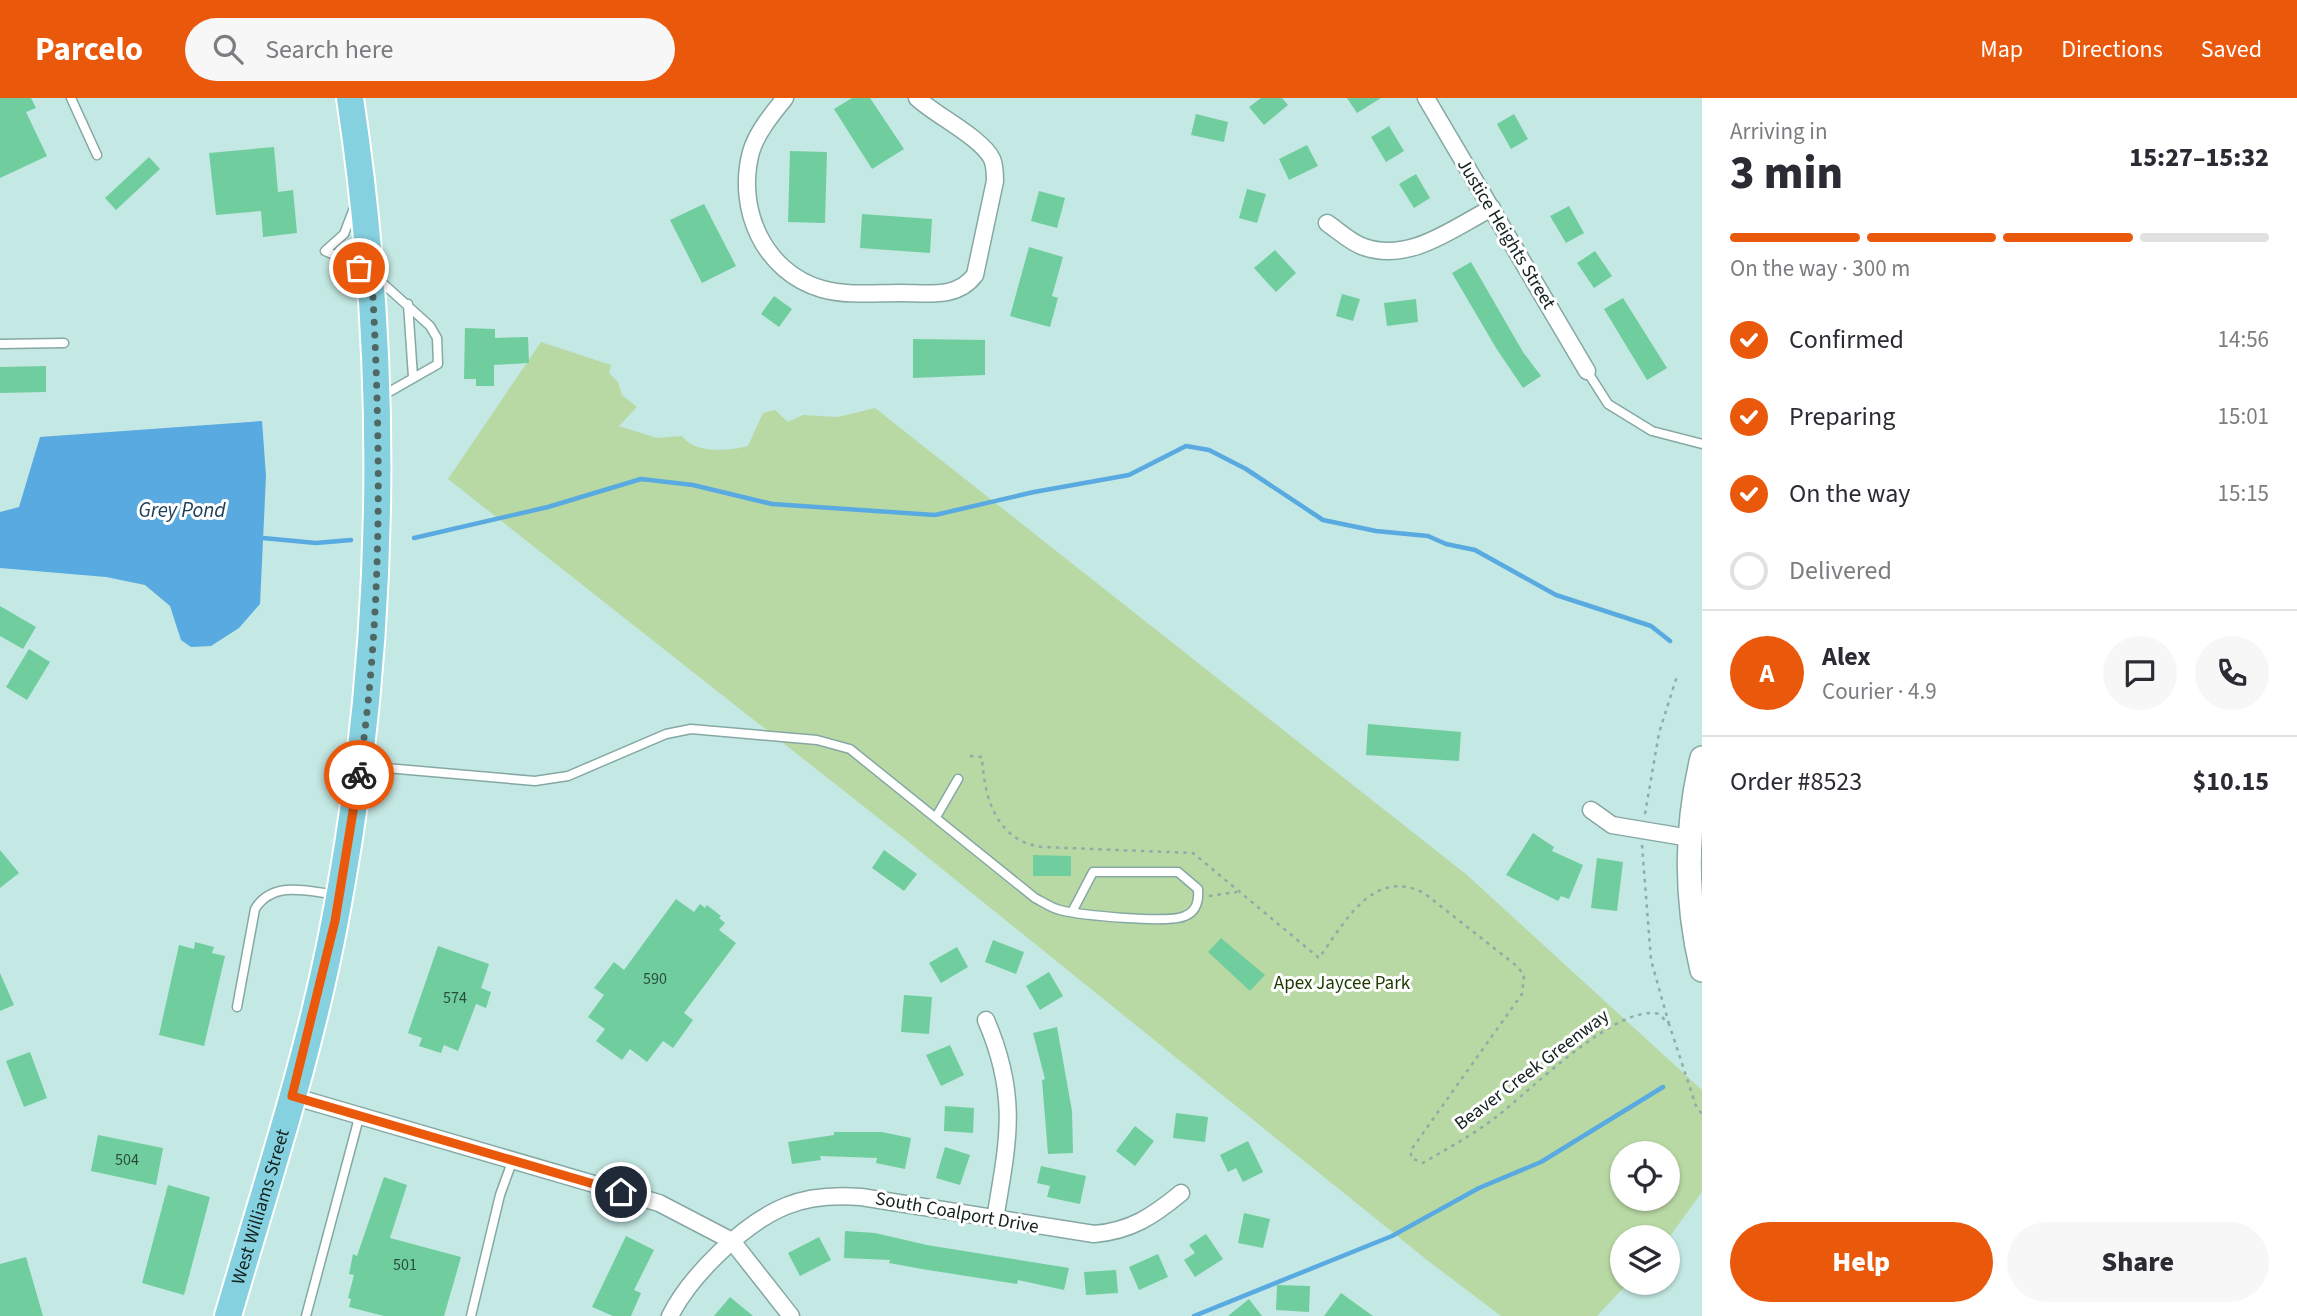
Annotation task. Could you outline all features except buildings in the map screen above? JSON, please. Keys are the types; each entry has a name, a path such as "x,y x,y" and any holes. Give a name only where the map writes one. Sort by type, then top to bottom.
{"main road":[{"name":"West Williams Street","path":"228,1316 318,1002 340,895 360,765 374,583 377,399 371,277 363,188 350,98"},
{"path":"1702,758 1693,850 1693,931 1702,970"}],"street":[{"path":"785,98 761,132 748,167 751,222 765,247 792,273 820,289 838,293 944,293 968,285 979,265 994,169 991,157 980,146 917,98"},
{"name":"Justice Heights Street","path":"1426,98 1587,371"},
{"path":"1327,223 1362,247 1390,252 1417,247 1492,208"},
{"path":"1591,810 1612,825 1693,850"},
{"path":"986,1020 998,1047 1010,1104 1008,1140 995,1219"},
{"path":"292,1096 659,1203 732,1241 791,1316"},
{"name":"South Coalport Drive","path":"670,1316 688,1288 732,1241 785,1206 839,1195 1078,1234 1109,1233 1142,1222 1181,1193"}],"lane":[{"path":"71,98 97,155"},
{"path":"363,188 344,233 325,251 351,263 408,304 430,326 437,338 438,364 377,399"},
{"path":"408,304 413,377"},
{"path":"0,344 64,343"},
{"path":"1587,371 1608,404 1652,431 1702,444"},
{"path":"360,765 536,781 568,776 666,734 691,729 753,732 817,740 850,749 1035,898 1057,909 1072,912 1176,918 1193,911 1197,904 1198,889 1178,872 1093,872 1072,912"},
{"path":"936,817 958,779"},
{"path":"237,1007 255,909 261,899 282,890 340,895"},
{"path":"306,1316 360,1114"},
{"path":"471,1316 500,1195 512,1162"}],"path":[{"path":"1644,820 1659,733 1677,676"},
{"name":"Beaver Creek Greenway","path":"970,756 982,757 989,804 1000,824 1019,840 1042,846 1194,853 1319,958 1353,912 1368,898 1394,884 1410,886 1518,967 1524,975 1524,985 1515,1005 1411,1150 1411,1158 1417,1163 1472,1134 1620,1020 1648,1011 1659,1014 1669,1024"},
{"path":"1642,843 1651,960 1696,1106 1702,1114"},
{"path":"1208,896 1238,891"}],"green space":[{"name":"Apex Jaycee Park","path":"541,342 611,365 609,373 618,382 622,395 637,407 619,426 657,438 682,436 695,446 712,450 748,446 763,413 775,410 788,422 803,415 838,417 875,408 1467,875 1702,1090 1702,1192 1678,1225 1610,1225 1610,1295 1617,1295 1597,1316 1501,1316 1427,1260 905,839 448,479"}],"water":[{"name":"Grey Pond","path":"262,421 266,476 260,604 239,628 211,646 191,647 181,640 170,606 145,585 106,577 0,568 0,512 19,507 40,437"}],"waterway":[{"path":"414,538 548,507 641,479 693,485 772,504 935,515 1034,492 1129,475 1186,446 1209,450 1246,469 1323,520 1376,531 1428,536 1446,544 1475,550 1556,595 1651,626 1670,641"},
{"path":"263,538 316,543 351,540"},
{"path":"1194,1316 1392,1236 1479,1188 1541,1162 1663,1087"}],"way so far":[{"path":"359,268 372,279 377,399 372,626 359,775"}],"route":[{"path":"359,775 335,921 318,1002 292,1096 621,1192"}]}
